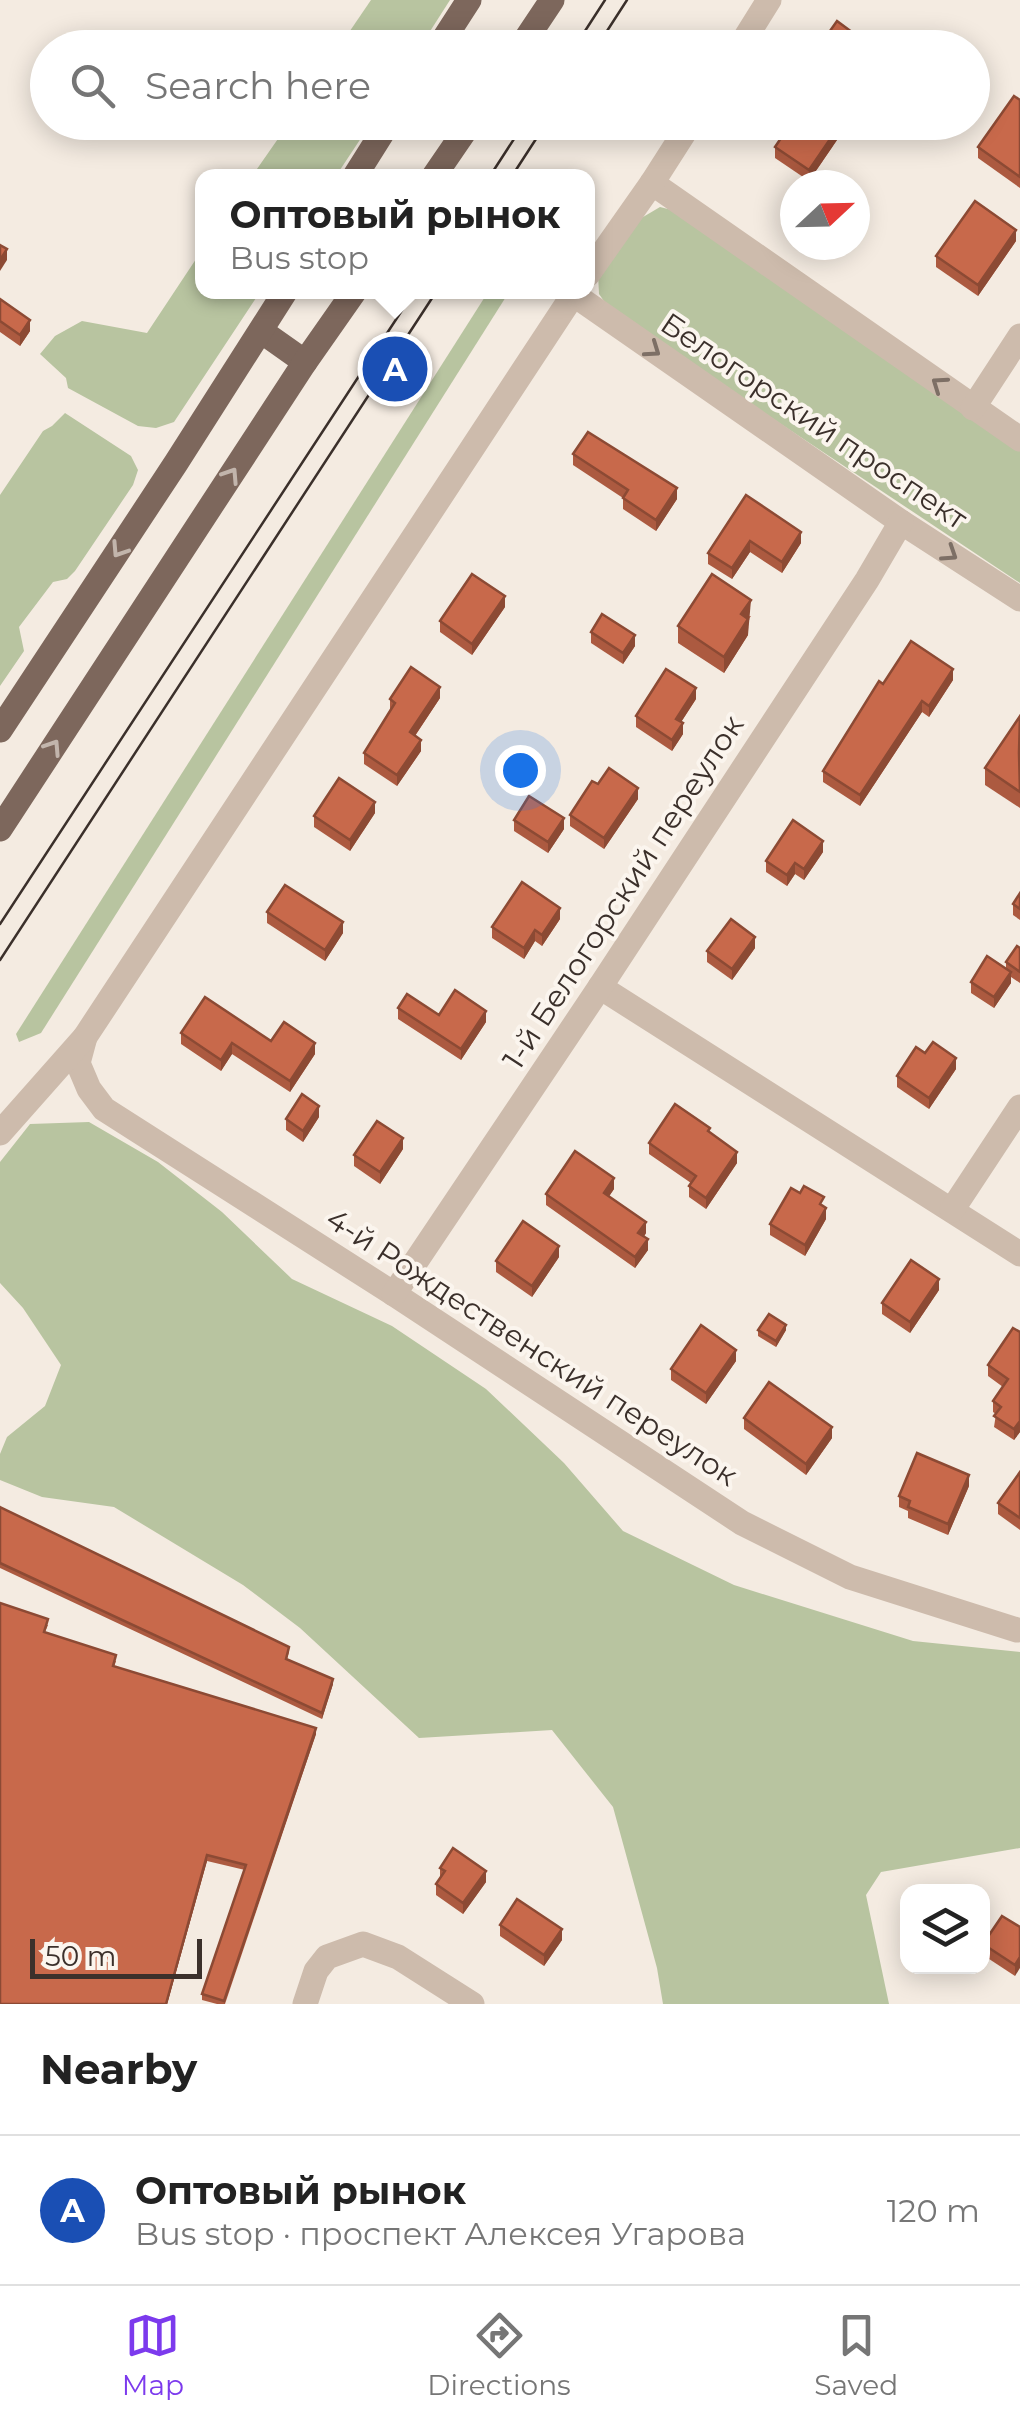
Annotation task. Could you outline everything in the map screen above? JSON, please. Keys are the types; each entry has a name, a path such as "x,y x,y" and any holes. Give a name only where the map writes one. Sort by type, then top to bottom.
{"main road":[{"path":"450,30 469,0"},
{"path":"532,30 552,0"},
{"path":"359,169 377,140"},
{"path":"439,169 459,140"},
{"path":"0,730 281,299"},
{"path":"0,829 349,299"},
{"path":"261,331 305,362"}],"street":[{"path":"750,30 769,0"},
{"path":"595,263 679,140"},
{"path":"652,183 1020,439"},
{"path":"0,1133 86,1037 570,299"},
{"name":"Белогорский проспект","path":"594,299 901,522 1020,599"},
{"path":"972,408 1020,336"},
{"name":"1-й Белогорский переулок","path":"394,1294 868,580 901,522"},
{"path":"600,988 1020,1254"},
{"name":"4-й Рождественский переулок","path":"86,1037 78,1063 88,1089 104,1109 742,1523 850,1577 1016,1630"},
{"path":"952,1210 1020,1107"},
{"path":"305,2004 316,1971 327,1957 362,1944 398,1957 472,2004"}],"green space":[{"path":"371,0 450,0 431,30 351,30"},
{"path":"277,140 360,140 341,169 257,169"},
{"path":"660,207 680,212 1020,448 1020,583 611,311 599,294 598,274 638,220"},
{"path":"195,261 195,299 255,299 174,422 156,428 138,426 68,388 66,378 40,354 55,336 82,321 147,333"},
{"path":"484,299 505,299 41,1033 19,1042 16,1034"},
{"path":"65,413 131,456 138,470 133,485 75,571 67,579 53,582 19,627 24,651 0,686 0,495 43,431"},
{"path":"89,1122 158,1162 222,1212 292,1279 392,1326 486,1389 564,1463 623,1531 734,1585 913,1641 1020,1652 1020,1848 881,1872 866,1895 889,2004 663,2004 657,1968 613,1807 552,1730 419,1738 300,1628 243,1585 114,1507 42,1497 0,1480 0,1454 7,1437 45,1406 61,1365 23,1308 0,1283 0,1162 30,1124"}],"building":[{"path":"837,21 849,30 831,30"},
{"path":"1014,96 1020,100 1020,177 978,147 983,140 990,140 990,130"},
{"path":"780,140 829,140 809,170 775,147"},
{"path":"975,201 1016,230 978,285 936,256"},
{"path":"0,299 30,320 20,335 0,321"},
{"path":"588,432 677,488 656,520 623,498 628,490 573,454"},
{"path":"746,495 801,532 782,562 750,541 732,568 708,553"},
{"path":"472,574 505,596 472,644 440,621"},
{"path":"712,574 751,600 741,614 748,619 724,657 678,626"},
{"path":"602,614 635,635 623,653 591,632"},
{"path":"911,641 953,669 929,706 922,701 860,795 823,771 879,681 883,684"},
{"path":"411,667 440,687 410,732 421,740 397,775 364,753 395,703 390,699"},
{"path":"666,669 696,688 676,719 683,723 672,740 636,716"},
{"path":"1020,716 1019,753 1020,792 985,768"},
{"path":"609,768 638,788 604,838 570,815 592,781 598,784"},
{"path":"339,778 375,802 350,840 314,816"},
{"path":"529,796 564,818 548,842 514,820"},
{"path":"793,820 823,841 804,869 795,863 787,875 766,861"},
{"path":"522,882 560,908 542,935 535,930 524,948 492,927"},
{"path":"285,885 343,922 325,950 267,912"},
{"path":"731,919 755,937 732,969 707,951"},
{"path":"1017,946 1020,948 1020,972 1006,962"},
{"path":"987,956 1011,972 994,997 971,982"},
{"path":"455,990 486,1011 461,1049 398,1008 407,994 439,1015"},
{"path":"205,997 271,1041 284,1022 315,1043 290,1081 232,1043 221,1060 181,1033"},
{"path":"933,1042 956,1058 929,1098 897,1076 916,1047 925,1053"},
{"path":"302,1094 319,1106 303,1131 286,1119"},
{"path":"675,1104 737,1152 706,1198 689,1186 696,1176 649,1143"},
{"path":"377,1121 403,1138 380,1172 354,1155"},
{"path":"575,1151 614,1178 604,1193 646,1222 638,1233 648,1239 635,1257 546,1194"},
{"path":"804,1186 824,1197 820,1204 826,1208 805,1245 770,1224 791,1188 800,1193"},
{"path":"523,1221 559,1246 532,1286 496,1261"},
{"path":"911,1260 939,1279 910,1322 882,1303"},
{"path":"769,1314 786,1325 776,1341 758,1330"},
{"path":"701,1325 736,1350 706,1393 671,1369"},
{"path":"1013,1328 1020,1332 1020,1421 1014,1429 994,1416 1001,1407 993,1401 1008,1379 988,1365"},
{"path":"769,1382 832,1427 806,1464 744,1418"},
{"path":"917,1453 969,1475 948,1524 908,1507 910,1501 899,1496"},
{"path":"1020,1472 1020,1518 998,1503"},
{"path":"0,1507 289,1647 286,1659 333,1679 322,1713 0,1563"},
{"path":"0,1603 48,1619 44,1632 116,1655 113,1666 316,1728 224,2001 202,1994 246,1865 207,1855 166,2004 0,2004"},
{"path":"453,1848 486,1871 463,1903 436,1884 445,1871 440,1868"},
{"path":"517,1899 562,1929 544,1955 500,1925"},
{"path":"1002,1916 1020,1927 1020,1957 1015,1965 990,1949 990,1934"}],"tram line":[{"path":"586,30 605,0"},
{"path":"608,30 627,0"},
{"path":"495,169 513,140"},
{"path":"517,169 535,140"},
{"path":"0,924 409,299"},
{"path":"0,960 431,299"}],"place":[{"name":"Оптовый рынок","path":"395,369"}]}
